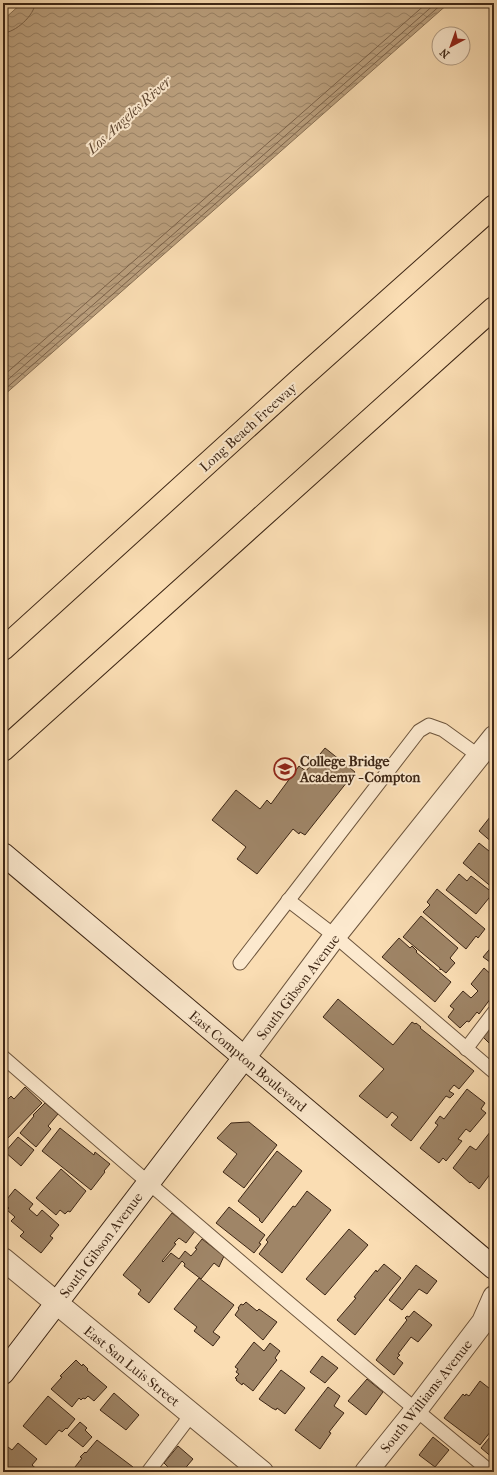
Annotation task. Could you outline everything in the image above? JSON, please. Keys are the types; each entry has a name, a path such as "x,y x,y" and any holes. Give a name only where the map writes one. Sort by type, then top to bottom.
{"highway":[{"name":"Long Beach Freeway","path":"3,649 494,206"},
{"path":"3,750 494,308"}],"street":[{"name":"South Gibson Avenue","path":"3,1373 244,1058 335,936 494,737"},
{"name":"East Compton Boulevard","path":"4,855 494,1268"},
{"name":"East San Luis Street","path":"3,1259 262,1472"},
{"name":"South Williams Avenue","path":"366,1472 416,1410 482,1322 494,1298"}],"lane":[{"path":"240,963 419,731 429,726 443,730 479,756"},
{"path":"288,900 335,936 494,1072"},
{"path":"466,1048 494,1012"},
{"path":"3,1057 148,1183 491,1472"},
{"path":"148,1472 192,1415"}],"water":[{"name":"Los Angeles River","path":"22,3 449,3 3,396 3,20"}],"building":[{"path":"325,748 355,772 305,835 300,832 299,834 293,829 257,874 237,859 246,847 212,820 236,790 260,809 267,800 271,804 299,766 306,771"},
{"path":"494,812 494,844 479,831"},
{"path":"479,843 494,855 494,889 463,863"},
{"path":"459,874 467,881 471,876 493,893 476,914 446,890"},
{"path":"437,889 485,929 478,938 476,936 466,949 423,912 430,905 427,902"},
{"path":"421,916 458,948 450,958 455,963 446,973 441,969 440,970 440,968 403,937"},
{"path":"399,938 410,948 412,946 417,951 416,952 451,982 435,1002 382,957"},
{"path":"494,944 494,965 483,957"},
{"path":"484,968 494,977 494,994 479,1014 477,1012 469,1022 467,1021 460,1028 448,1017 454,1009 450,1006 463,991 471,998 478,991 471,984"},
{"path":"338,999 393,1045 412,1022 415,1024 416,1023 421,1027 420,1028 474,1071 459,1089 454,1085 449,1091 454,1094 450,1098 446,1096 411,1141 391,1125 398,1117 392,1112 387,1118 359,1096 384,1069 323,1017"},
{"path":"494,1022 494,1048 482,1036"},
{"path":"25,1087 42,1103 3,1143 3,1104 11,1096 14,1099"},
{"path":"467,1089 485,1103 481,1109 486,1113 470,1132 466,1129 458,1139 462,1141 446,1161 443,1158 439,1163 420,1148 438,1125 435,1123 440,1116 444,1119"},
{"path":"45,1103 58,1114 48,1126 51,1129 36,1147 20,1133 34,1116 33,1115"},
{"path":"249,1122 277,1145 244,1188 223,1172 237,1154 217,1138 231,1123"},
{"path":"494,1127 494,1169 479,1189 453,1168 470,1146 476,1150"},
{"path":"60,1128 94,1155 95,1152 110,1164 91,1190 42,1151"},
{"path":"18,1137 34,1150 21,1166 5,1152"},
{"path":"277,1151 302,1171 262,1223 259,1220 260,1219 238,1201"},
{"path":"61,1169 86,1191 70,1212 68,1211 65,1214 60,1210 56,1215 36,1198"},
{"path":"15,1189 33,1204 29,1209 37,1216 42,1210 59,1225 50,1236 53,1238 41,1253 20,1236 24,1232 11,1221 15,1217 7,1210 9,1208 3,1204"},
{"path":"307,1191 331,1210 282,1273 259,1254 268,1242 266,1240"},
{"path":"229,1207 265,1235 259,1243 261,1244 254,1253 216,1223"},
{"path":"172,1213 195,1231 186,1243 179,1238 162,1261 163,1262 171,1253 179,1259 185,1251 191,1256 197,1249 195,1248 202,1239 224,1256 219,1267 214,1263 201,1279 184,1266 185,1264 182,1261 149,1303 138,1294 141,1290 123,1275"},
{"path":"349,1229 368,1245 325,1295 306,1279"},
{"path":"384,1264 401,1278 355,1335 337,1320 356,1298 354,1297 376,1270 377,1272"},
{"path":"416,1265 437,1281 427,1294 419,1289 402,1310 389,1300"},
{"path":"199,1278 234,1305 213,1332 220,1337 213,1346 194,1331 197,1327 174,1309"},
{"path":"246,1302 257,1311 259,1309 277,1322 263,1340 235,1315 241,1304 243,1305"},
{"path":"414,1311 432,1325 418,1342 411,1337 398,1354 400,1355 397,1358 403,1363 394,1375 376,1360 407,1320 405,1318 407,1316 409,1317"},
{"path":"254,1342 264,1351 270,1343 280,1351 275,1358 277,1360 253,1391 243,1383 242,1385 236,1380 237,1379 235,1378 239,1374 236,1372 238,1369 235,1367"},
{"path":"322,1356 338,1368 325,1383 310,1372"},
{"path":"76,1360 82,1366 83,1364 88,1369 87,1370 107,1387 94,1401 88,1396 81,1400 79,1398 72,1407 51,1389 62,1377 60,1376"},
{"path":"281,1370 305,1388 285,1414 277,1408 276,1410 272,1408 259,1399"},
{"path":"367,1379 383,1392 366,1415 348,1401"},
{"path":"480,1381 494,1392 491,1397 494,1399 494,1427 480,1445 444,1418 463,1394 465,1396 466,1394 469,1396"},
{"path":"328,1387 340,1396 334,1406 344,1413 329,1432 331,1433 320,1449 295,1430"},
{"path":"114,1393 139,1415 126,1430 100,1410"},
{"path":"48,1396 75,1419 67,1429 66,1428 62,1432 59,1430 46,1445 23,1426"},
{"path":"80,1422 87,1428 85,1430 92,1437 83,1447 68,1435"},
{"path":"494,1432 494,1459 481,1448"},
{"path":"433,1437 449,1450 435,1467 419,1455"},
{"path":"97,1440 133,1467 129,1472 81,1472 75,1467 82,1458 80,1457 85,1452 86,1453"},
{"path":"18,1443 37,1459 32,1465 40,1472 3,1472 3,1453 8,1447 12,1450"},
{"path":"178,1446 193,1459 182,1472 164,1472 168,1467 164,1463"}],"place":[{"name":"College Bridge Academy - Compton","path":"285,769"}]}
